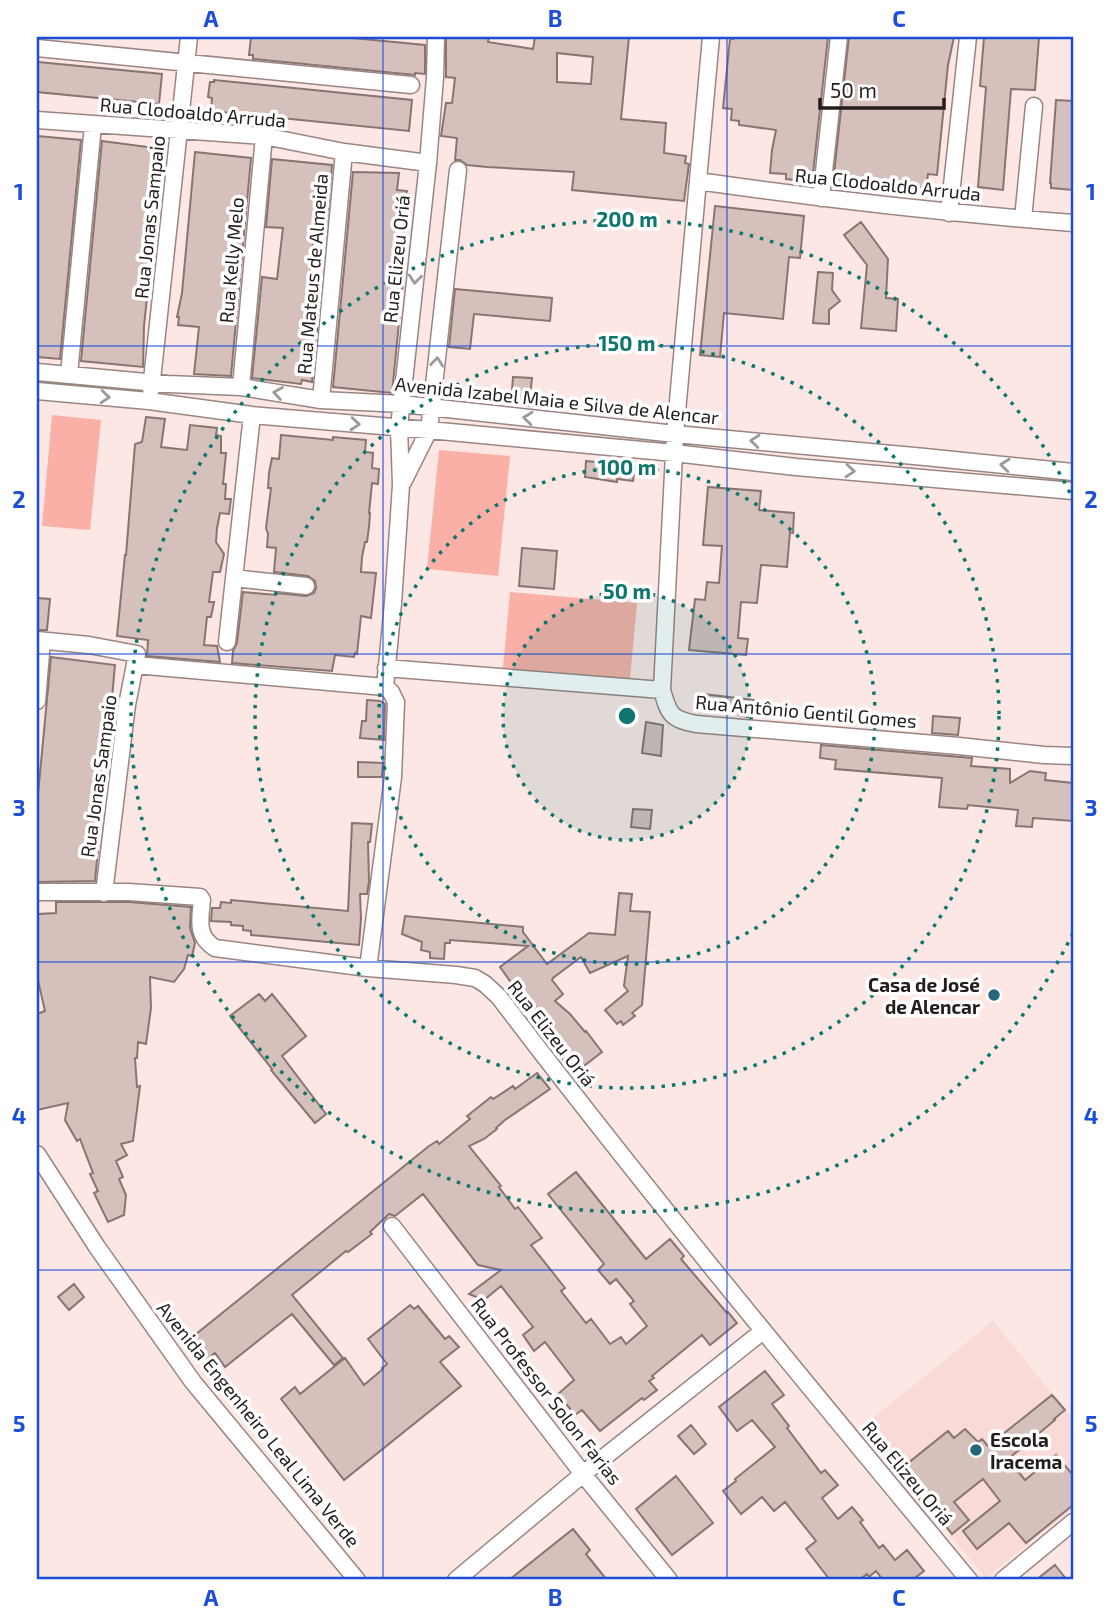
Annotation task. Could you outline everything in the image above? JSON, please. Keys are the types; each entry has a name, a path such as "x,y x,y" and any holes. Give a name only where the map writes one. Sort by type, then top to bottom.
{"street":[{"name":"Rua Jonas Sampaio","path":"149,401 189,37"},
{"name":"Rua Elizeu Oriá","path":"436,37 428,163 398,428 401,485 385,687 396,702 393,777 368,968 475,978 499,997 763,1331 969,1580"},
{"path":"386,668 662,690 675,434 711,37"},
{"path":"821,198 839,37"},
{"path":"949,213 968,37"},
{"path":"37,48 411,85"},
{"path":"1023,219 1034,106"},
{"name":"Rua Clodoaldo Arruda","path":"37,120 264,136 344,152 428,163"},
{"path":"69,374 93,125"},
{"name":"Rua Kelly Melo","path":"241,387 264,136"},
{"name":"Rua Mateus de Almeida","path":"321,400 344,152"},
{"name":"Rua Elizeu Oriá","path":"401,485 429,430 458,170"},
{"name":"Rua Clodoaldo Arruda","path":"698,181 949,213 1073,223"},
{"path":"419,248 449,251"},
{"name":"Avenida Izabel Maia e Silva de Alencar","path":"37,372 168,384 241,387 321,400 402,404 675,434 1073,472"},
{"path":"37,391 149,401 252,415 1073,491"},
{"path":"482,435 485,414"},
{"path":"227,642 252,415"},
{"path":"796,467 798,445"},
{"path":"233,578 306,586"},
{"path":"37,701 39,641 89,645 137,654 135,665 385,687"},
{"name":"Rua Jonas Sampaio","path":"104,893 127,705 135,665"},
{"name":"Rua Antônio Gentil Gomes","path":"662,690 667,707 677,720 696,724 1073,756"},
{"path":"37,892 129,892 200,897 200,931 205,940 215,948 368,968"},
{"name":"Avenida Engenheiro Leal Lima Verde","path":"37,1154 97,1247 193,1382 357,1580"},
{"name":"Rua Professor Solon Farias","path":"393,1226 583,1474 669,1580"},
{"path":"456,1580 583,1474 763,1331"},
{"path":"1003,1580 1073,1521"}],"shaded area":[{"path":"52,415 101,420 90,530 42,526"},
{"path":"439,450 510,456 498,576 427,569"},
{"path":"510,592 637,603 630,679 503,668"},
{"name":"Escola Iracema","path":"993,1321 1073,1419 1073,1508 986,1578 862,1427"}],"building":[{"path":"251,37 342,37 425,45 425,74 253,59 253,55 249,55"},
{"path":"446,37 489,37 488,42 533,49 535,37 629,37 621,119 666,123 664,153 686,156 685,163 689,164 684,201 572,190 574,172 467,165 455,160 457,138 441,136 446,103 452,103 455,78 446,77","holes":["557,53 593,57 591,84 557,82"]},
{"path":"828,37 812,182 786,179 786,174 770,173 776,130 739,125 739,121 731,120 732,109 723,108 730,39"},
{"path":"849,37 954,37 948,65 937,175 928,174 926,188 885,188 833,183"},
{"path":"984,37 1039,37 1035,90 1011,89 1003,190 978,187 986,87 980,86"},
{"path":"38,62 162,74 159,104 37,92"},
{"path":"214,80 412,100 409,131 211,111 212,98 208,97 210,82"},
{"path":"1056,100 1073,101 1073,190 1051,188 1050,183"},
{"path":"37,136 81,140 60,359 37,357"},
{"path":"102,141 163,149 144,326 143,367 81,361"},
{"path":"195,152 251,158 231,376 194,374 199,327 178,325"},
{"path":"272,159 332,165 326,233 314,232 309,280 321,282 312,382 302,380 301,384 252,378 262,277 277,279 283,228 266,227"},
{"path":"353,172 399,173 397,190 407,191 406,194 411,195 409,216 405,215 403,241 407,241 392,393 333,387"},
{"path":"715,206 804,216 800,258 789,257 783,319 724,313 720,357 700,355"},
{"path":"861,222 888,259 886,298 898,299 896,331 861,328 867,265 844,235"},
{"path":"818,272 833,273 832,290 840,301 829,310 829,324 813,323"},
{"path":"455,289 552,298 550,321 474,314 470,349 449,347"},
{"path":"513,377 532,378 529,406 511,404"},
{"path":"146,417 165,419 161,447 187,450 190,425 217,428 216,435 221,436 221,453 226,453 223,484 226,484 225,499 231,499 229,514 220,513 217,528 216,542 224,554 220,572 213,572 209,602 214,602 211,617 207,617 204,645 217,646 220,662 147,656 148,640 117,636 135,444 142,442"},
{"path":"281,435 366,440 365,452 373,453 372,468 379,469 378,484 372,483 369,527 361,572 376,573 371,618 361,616 357,654 355,653 354,657 335,655 332,671 232,663 243,592 306,596 314,593 316,588 315,581 308,576 274,572 276,548 267,547 266,528 271,488 268,488 269,473 272,458 279,459"},
{"path":"586,461 635,466 633,481 617,479 617,482 585,477"},
{"path":"708,487 761,491 759,510 794,513 787,567 761,565 757,603 741,602 738,638 748,639 746,655 689,650 695,599 705,600 707,582 719,583 722,546 703,545"},
{"path":"522,548 557,551 554,589 519,586"},
{"path":"37,598 50,599 47,630 37,630"},
{"path":"51,657 115,665 95,881 37,882 37,805"},
{"path":"703,694 755,700 752,718 739,715 740,711 702,706"},
{"path":"367,700 385,704 384,740 360,738 362,721 366,721"},
{"path":"933,716 960,718 958,735 932,733"},
{"path":"646,722 663,725 661,756 642,753"},
{"path":"821,745 972,758 971,766 1010,769 1010,783 1030,771 1046,773 1045,780 1073,783 1073,821 1033,818 1032,827 1016,826 1018,810 968,805 967,809 939,807 942,778 835,769 836,760 820,758"},
{"path":"358,762 383,763 382,777 358,777"},
{"path":"633,809 652,810 650,829 631,827"},
{"path":"352,823 372,824 368,842 367,894 360,894 359,945 251,935 251,931 243,930 243,926 211,921 212,908 220,908 221,902 231,903 231,900 348,911"},
{"path":"619,893 632,894 630,911 650,912 642,1005 632,1013 635,1016 623,1025 621,1021 617,1024 605,1010 628,991 624,986 628,956 590,973 581,957 553,978 563,994 555,1001 586,1031 602,1052 575,1073 500,967 528,946 450,940 450,943 445,943 444,959 430,958 430,952 421,950 422,942 402,934 405,916 523,927 523,932 547,964 589,933 615,935"},
{"path":"56,902 129,902 191,907 190,928 195,943 192,956 188,955 184,969 174,982 150,977 151,1008 146,1044 138,1042 135,1058 137,1087 140,1086 133,1141 121,1144 127,1155 116,1161 123,1177 119,1179 126,1195 124,1215 108,1222 94,1193 98,1191 80,1139 77,1141 65,1120 68,1103 37,1110 37,1014 45,1011 37,976 37,917 38,914 56,913"},
{"path":"259,994 265,1001 272,994 306,1036 282,1056 326,1114 315,1123 230,1016"},
{"path":"537,1073 550,1089 505,1120 484,1139 469,1146 501,1186 499,1187 515,1209 518,1207 542,1238 531,1245 565,1288 561,1291 586,1323 591,1319 610,1344 621,1337 626,1344 647,1326 630,1304 634,1301 616,1279 610,1284 598,1270 604,1264 548,1194 576,1172 646,1259 670,1239 684,1256 681,1259 737,1323 710,1345 702,1335 652,1376 654,1378 649,1381 657,1390 644,1400 642,1398 600,1431 582,1410 575,1415 558,1394 574,1380 545,1342 534,1351 523,1335 533,1327 501,1286 484,1300 469,1294 501,1270 478,1265 423,1194 395,1216 389,1214 370,1232 372,1234 346,1251 292,1295 343,1358 334,1365 292,1314 225,1367 215,1353 206,1360 190,1339 429,1146 437,1141 439,1144 470,1119 467,1116 491,1097 493,1099 513,1086 515,1089"},
{"path":"74,1284 84,1297 69,1310 58,1297"},
{"path":"410,1305 414,1309 418,1306 445,1339 449,1336 459,1347 440,1362 461,1386 344,1480 281,1399 295,1387 300,1394 345,1358 364,1385 387,1364 368,1339"},
{"path":"765,1371 784,1395 772,1404 789,1426 787,1428 821,1473 825,1470 838,1485 822,1498 838,1519 852,1507 879,1548 883,1545 895,1560 907,1550 924,1571 912,1580 883,1580 876,1571 859,1580 830,1580 806,1549 816,1541 785,1502 774,1511 762,1497 741,1514 723,1491 775,1447 752,1420 737,1431 719,1407"},
{"path":"1052,1395 1065,1410 1008,1459 1025,1480 1056,1455 1073,1475 1073,1505 1026,1543 1009,1523 977,1549 963,1531 1000,1501 983,1479 954,1502 969,1520 952,1534 897,1472 948,1431 954,1438 965,1429 978,1442 982,1439 988,1446"},
{"path":"691,1425 706,1444 694,1454 678,1436"},
{"path":"676,1476 713,1523 672,1555 636,1509"},
{"path":"573,1529 590,1550 586,1554 607,1580 509,1580"},
{"path":"1055,1565 1067,1580 1036,1580"}],"place":[{"name":"Casa de José de Alencar","path":"994,995"},
{"name":"Escola Iracema","path":"976,1450"}]}
